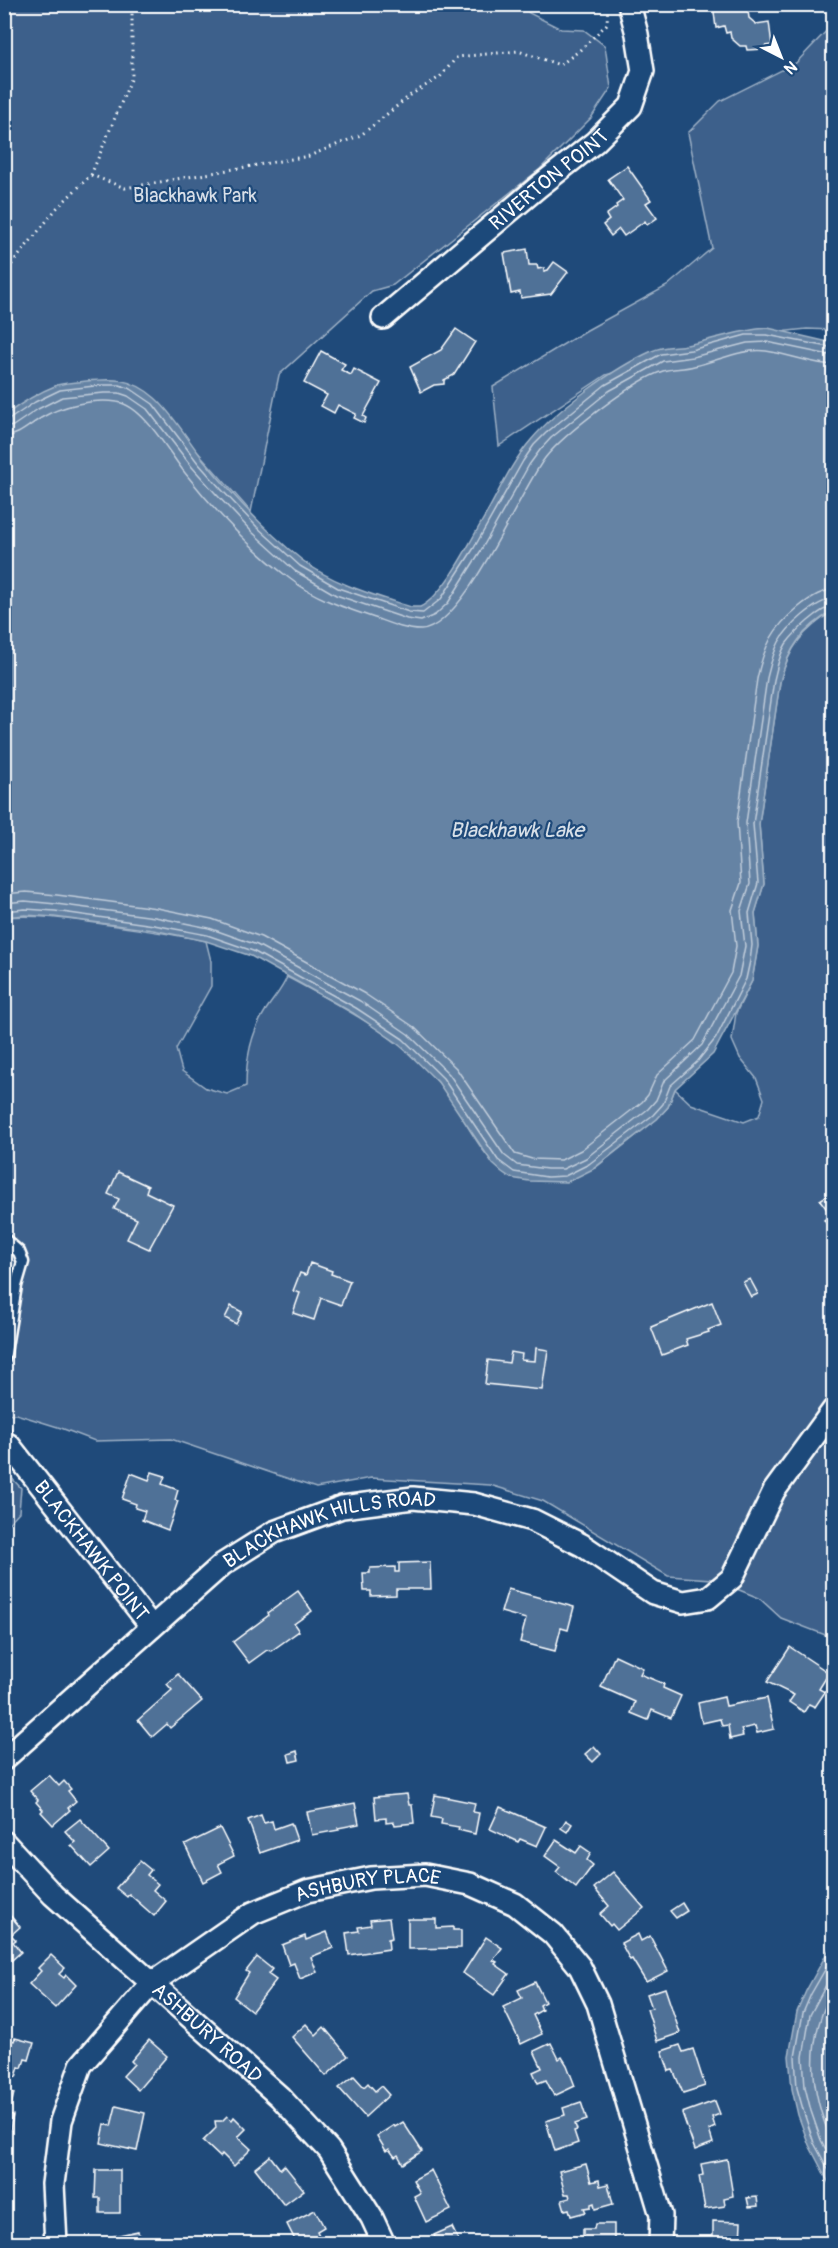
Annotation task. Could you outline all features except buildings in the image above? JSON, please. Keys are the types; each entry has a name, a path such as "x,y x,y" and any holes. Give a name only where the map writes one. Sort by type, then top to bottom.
{"street":[{"name":"RIVERTON POINT","path":"383,318 595,142 631,106 643,71 629,4"},
{"name":"BLACKHAWK HILLS ROAD","path":"4,1759 223,1564 274,1532 342,1507 413,1498 474,1504 532,1520 582,1545 653,1593 683,1602 708,1598 732,1578 774,1491 834,1408"},
{"name":"BLACKHAWK POINT","path":"7,1436 152,1627"},
{"name":"ASHBURY ROAD","path":"4,1842 53,1895 280,2097 329,2150 372,2218 384,2244"},
{"name":"ASHBURY PLACE","path":"56,2244 53,2184 61,2121 81,2065 152,1983 253,1913 307,1891 371,1878 425,1875 470,1884 515,1904 553,1934 579,1967 598,2004 661,2215 660,2244"}],"lane":[{"path":"4,1239 19,1252 23,1262 16,1286 4,1359"}],"path":[{"path":"4,274 57,208 91,175 132,77 132,4"},
{"path":"91,175 126,188 309,156 362,135 412,94 440,77 457,57 518,51 560,65 579,51 607,24 608,4"}],"green space":[{"name":"Blackhawk Park","path":"5,5 523,5 529,13 561,29 584,30 605,46 611,88 591,118 540,169 393,285 372,291 279,375 251,512 196,450 5,622"},
{"path":"833,24 833,330 807,329 732,337 606,375 499,446 493,387 587,330 667,286 712,248 688,133 720,101 796,63"},
{"path":"833,611 833,1638 781,1618 759,1598 712,1579 668,1576 543,1501 490,1485 371,1478 316,1488 171,1439 95,1441 16,1414 5,1414 4,917 31,916 71,919 206,941 211,961 211,986 176,1049 182,1071 206,1088 227,1094 246,1086 248,1058 256,1030 287,977 367,1022 421,1064 447,1093 489,1158 511,1178 595,1168 657,1119 668,1107 675,1089 691,1104 744,1122 759,1116 764,1099 756,1078 740,1058 732,1040 736,1013 752,981 758,946 755,913 764,884 759,824 780,682 793,649 813,625"},
{"path":"4,1470 21,1488 19,1512 5,1527"}],"water":[{"name":"Blackhawk Lake","path":"768,328 833,343 833,611 813,624 798,640 787,659 780,682 759,824 764,884 755,913 758,946 752,981 713,1054 675,1089 668,1107 657,1119 593,1169 567,1182 511,1178 493,1164 438,1082 399,1044 353,1013 251,956 206,941 153,930 54,917 25,915 5,917 4,416 35,395 60,384 118,380 136,385 162,405 203,459 238,499 275,537 302,560 327,576 354,588 411,607 420,607 429,601 454,570 523,449 556,415 587,390 637,358 656,349"},
{"path":"833,1942 833,2191 809,2145 798,2115 792,2089 789,2056 797,2012"}]}
